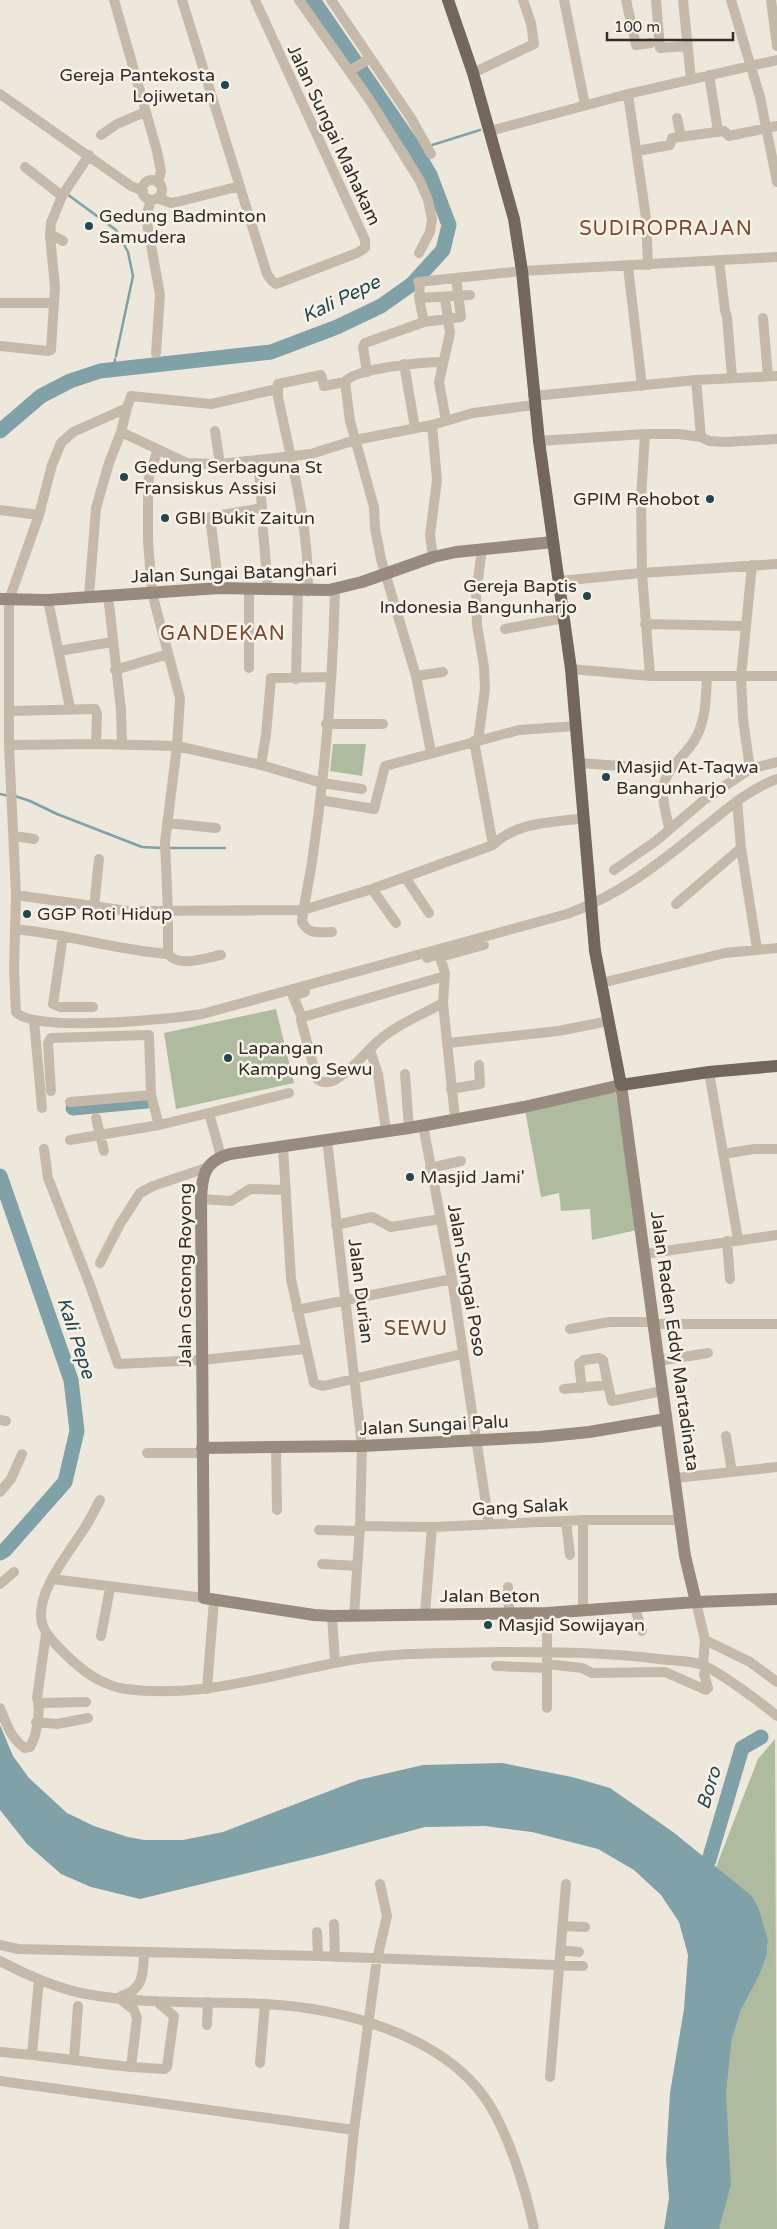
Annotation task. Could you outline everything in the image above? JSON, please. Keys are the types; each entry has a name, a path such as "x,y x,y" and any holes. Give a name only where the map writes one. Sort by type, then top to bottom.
{"main road":[{"path":"448,0 473,72 514,219 522,271 539,442 571,669 594,951 621,1085"},
{"name":"Jalan Sungai Batanghari","path":"5,599 48,600 218,588 335,589 433,558 482,549 553,542"},
{"path":"221,1156 409,1128 455,1118 524,1107 621,1085 708,1072 777,1066"},
{"name":"Jalan Raden Eddy Martadinata","path":"621,1085 662,1391 676,1478 685,1556 696,1602"},
{"name":"Jalan Gotong Royong","path":"209,1599 202,1451 201,1199 202,1176 206,1168 221,1156"},
{"name":"Jalan Sungai Palu","path":"202,1451 477,1441 589,1432 666,1419"},
{"name":"Jalan Beton","path":"209,1599 314,1616 426,1613 547,1613 696,1602 777,1599"}],"street":[{"path":"114,0 157,151 161,171 158,183"},
{"path":"156,353 160,295 146,217 154,199 162,191 158,183 153,180 144,185 143,191 146,197 154,199 171,203 240,186 182,0"},
{"name":"Jalan Sungai Mahakam","path":"240,186 268,274 274,283 287,281 365,248 365,240 255,0"},
{"path":"299,0 352,70 408,158 428,200 432,225 419,253"},
{"path":"331,0 368,59 427,144 431,154"},
{"path":"473,72 534,44 531,23 523,0"},
{"path":"564,0 585,105"},
{"path":"626,0 636,45 687,46"},
{"path":"656,0 656,46"},
{"path":"683,0 691,79"},
{"path":"731,0 772,127 777,182"},
{"path":"771,0 777,46"},
{"path":"352,70 368,59"},
{"path":"490,131 628,94 777,60"},
{"path":"709,75 718,131"},
{"path":"0,94 131,186 143,191"},
{"path":"628,94 646,218 648,265"},
{"path":"101,135 117,124 145,112"},
{"path":"677,118 681,136"},
{"path":"637,151 670,145 671,138 681,136 725,131 729,136 772,127"},
{"path":"0,346 50,351 54,304 51,223 62,196 89,155"},
{"path":"25,167 62,196"},
{"path":"50,234 63,241"},
{"path":"424,322 419,298 419,282 522,271 628,267 777,257"},
{"path":"720,260 725,311 728,317 732,377"},
{"path":"628,267 642,386"},
{"path":"367,372 364,344 424,322 461,317 456,278"},
{"path":"419,298 445,298 470,295"},
{"path":"445,298 449,334 440,373 440,391 446,421"},
{"path":"0,303 54,304"},
{"path":"121,432 187,463 220,464 258,461 322,451 355,440 432,425 484,410 534,400 696,380 772,376 763,318"},
{"path":"296,679 303,590 304,532 277,389 279,383 321,375 324,386 345,382 348,378 367,372 404,364 443,362"},
{"path":"404,364 415,428"},
{"path":"696,380 701,437"},
{"path":"345,382 350,421 374,507 377,537 385,574 416,676 431,752"},
{"path":"89,596 96,508 131,396 212,404 277,389"},
{"path":"127,408 114,412 65,438 52,465 39,515 5,599 16,895 14,970 16,1012 22,1018 34,1021 80,1023 176,1019 202,1014 533,924 590,906 622,889 663,860 737,801 777,779"},
{"path":"432,425 437,480 430,535 433,558"},
{"path":"215,431 220,464"},
{"path":"645,434 641,498 642,573 650,676"},
{"path":"539,442 645,434 679,434 701,437 709,441 726,442 777,439"},
{"path":"158,449 149,477 148,492 148,540 152,594 180,698 177,746 165,842 168,954 172,959 190,961 221,955"},
{"path":"218,588 210,517 262,508 258,461"},
{"path":"0,510 39,515"},
{"path":"263,530 268,589"},
{"path":"482,549 476,594 477,625 484,667 485,689 476,741 492,845"},
{"path":"559,581 642,573 777,564"},
{"path":"750,769 743,719 741,677 752,565"},
{"path":"249,588 249,668"},
{"path":"332,932 310,931 306,929 302,922 322,783 331,677 335,589"},
{"path":"108,595 121,710 122,744"},
{"path":"48,600 70,708"},
{"path":"505,629 564,618"},
{"path":"645,624 745,626"},
{"path":"59,651 112,642"},
{"path":"115,670 168,654"},
{"path":"571,669 650,676 777,676"},
{"path":"416,676 443,672"},
{"path":"669,828 663,790 665,779 694,741 700,730 705,709 707,676"},
{"path":"261,766 266,735 270,679 331,677"},
{"path":"10,711 92,708 96,710 96,744"},
{"path":"326,724 383,724"},
{"path":"320,800 374,809 383,768 431,752 519,730 576,726"},
{"path":"9,745 122,744 177,746 322,783 362,789"},
{"path":"614,870 656,840 704,800 750,769 777,762"},
{"path":"579,763 648,768"},
{"path":"737,801 741,848 757,949"},
{"path":"16,895 128,911 303,910 372,889 492,845 502,836 516,828 584,818"},
{"path":"166,823 216,828"},
{"path":"14,836 34,838"},
{"path":"676,904 741,848"},
{"path":"94,907 99,858"},
{"path":"405,877 429,913"},
{"path":"372,889 396,924"},
{"path":"15,929 46,932 130,950 168,954"},
{"path":"63,936 53,1004 60,1007 93,1007"},
{"path":"444,1003 395,1029 338,1078 322,1082 317,1079 302,1018 294,995 435,955 440,957 484,945"},
{"path":"601,983 690,961 757,949 777,948"},
{"path":"440,957 445,976 444,1003 455,1118"},
{"path":"302,1018 445,976"},
{"path":"34,1021 42,1108"},
{"path":"448,1043 558,1031 609,1021"},
{"path":"51,1091 48,1043 51,1038 149,1035 151,1095 159,1125"},
{"path":"370,1050 378,1074 386,1131"},
{"path":"451,1088 480,1084 479,1065"},
{"path":"708,1072 738,1239"},
{"path":"405,1074 409,1128"},
{"path":"70,1140 159,1125 289,1092"},
{"path":"70,1102 151,1095"},
{"path":"209,1113 221,1156"},
{"path":"96,1118 104,1151"},
{"name":"Jalan Sungai Poso","path":"423,1125 452,1279 489,1524"},
{"name":"Jalan Durian","path":"327,1139 345,1301 356,1378 362,1446 360,1528 354,1616"},
{"path":"283,1147 291,1279 314,1383 322,1386 462,1354"},
{"path":"44,1149 48,1178 90,1285 117,1363 122,1365 202,1360 305,1349"},
{"path":"723,1154 754,1149 777,1149"},
{"path":"430,1168 461,1161"},
{"path":"100,1263 120,1224 140,1194 153,1186 206,1168"},
{"path":"201,1199 231,1201 250,1189 286,1190"},
{"path":"336,1225 372,1217 391,1227 440,1219"},
{"path":"644,1254 738,1239 777,1235"},
{"path":"727,1241 730,1279"},
{"path":"297,1310 452,1279"},
{"path":"570,1329 608,1322 777,1324"},
{"path":"658,1361 708,1353"},
{"path":"582,1388 579,1364 584,1360 599,1358 603,1360 612,1401 662,1391"},
{"path":"564,1389 608,1385"},
{"path":"726,1436 732,1472"},
{"path":"276,1448 278,1510"},
{"path":"147,1453 202,1451"},
{"path":"0,1492 11,1478 22,1454"},
{"path":"676,1478 777,1467"},
{"path":"100,1500 52,1579 41,1606 42,1624 46,1634 92,1677 119,1688 158,1691 207,1689 334,1663 399,1654 615,1653 705,1666 777,1716"},
{"path":"583,1520 584,1610"},
{"name":"Gang Salak","path":"319,1530 583,1520 681,1520"},
{"path":"566,1521 570,1555"},
{"path":"426,1613 432,1527"},
{"path":"322,1564 358,1566"},
{"path":"0,1584 14,1572"},
{"path":"52,1579 110,1588 209,1599 207,1689"},
{"path":"508,1587 509,1614"},
{"path":"100,1636 110,1588"},
{"path":"496,1666 582,1668 592,1673 665,1672 705,1690 708,1689 704,1677 705,1640 696,1602"},
{"path":"635,1608 642,1631"},
{"path":"547,1613 547,1708"},
{"path":"332,1616 334,1663"},
{"path":"0,1708 8,1728 19,1744 25,1748 30,1747 39,1703 37,1698 46,1634"},
{"path":"705,1640 750,1662 777,1682"},
{"path":"39,1703 86,1702"},
{"path":"36,1722 57,1724 88,1718"},
{"path":"344,2229 354,2130 376,1959 388,1916 380,1884"},
{"path":"550,2077 566,1884"},
{"path":"334,1924 335,1957"},
{"path":"562,1926 585,1927"},
{"path":"317,1932 318,1956"},
{"path":"0,1945 18,1949 318,1956 584,1966"},
{"path":"560,1950 579,1952"},
{"path":"118,1997 129,1994 140,1985 144,1953"},
{"path":"2,1965 39,1980 80,1993 156,2001 266,2004 320,2010 369,2022 395,2032 432,2051 449,2063 485,2098 500,2124 520,2178 534,2229"},
{"path":"32,2054 39,1980"},
{"path":"118,1997 136,2013 131,2066"},
{"path":"0,2052 74,2059 97,2064 164,2069 167,2067 174,2016 156,2001"},
{"path":"206,2025 208,2002"},
{"path":"260,2063 266,2004"},
{"path":"74,2059 78,2006"},
{"path":"0,2081 354,2130"}],"green space":[{"path":"333,744 366,744 362,776 330,771"},
{"name":"Lapangan Kampung Sewu","path":"276,1009 294,1083 176,1109 164,1033"},
{"path":"615,1089 637,1230 592,1240 590,1209 561,1211 559,1193 541,1197 525,1110"},
{"path":"775,1739 777,2229 719,2229 726,2095 732,2039 741,2010 759,1976 767,1955 768,1940 751,1895 716,1867 758,1759"}],"water":[{"path":"0,1725 13,1756 29,1778 67,1813 94,1826 144,1840 183,1840 223,1832 358,1780 423,1765 502,1763 572,1777 610,1788 673,1832 751,1895 758,1907 768,1940 767,1955 759,1976 741,2010 732,2039 726,2095 731,2184 719,2229 664,2229 669,2198 666,2159 670,2093 684,2009 688,1955 679,1922 661,1895 634,1870 598,1849 532,1832 485,1826 425,1827 322,1855 140,1899 91,1887 61,1874 27,1844 0,1810"}],"waterway":[{"name":"Kali Pepe","path":"0,431 41,396 70,381 100,371 271,352 337,327 381,306 412,284 443,250 449,225 430,175 415,149 313,0"},
{"path":"429,146 480,130"},
{"path":"417,152 424,148"},
{"path":"67,194 116,230 128,252 133,276 116,356"},
{"name":"Kali Pepe","path":"100,371 114,368 115,359"},
{"path":"0,794 9,796"},
{"path":"15,796 142,847 161,848"},
{"path":"167,848 225,848"},
{"path":"73,1108 147,1101"},
{"name":"Kali Pepe","path":"0,1176 71,1380 77,1431 65,1482 5,1550 0,1553"},
{"name":"Boro","path":"709,1860 742,1748 761,1737"}],"place":[{"name":"Gereja Pantekosta Lojiwetan","path":"225,85"},
{"name":"Gedung Badminton Samudera","path":"89,226"},
{"name":"Gedung Serbaguna St Fransiskus Assisi","path":"124,477"},
{"name":"GPIM Rehobot","path":"710,499"},
{"name":"GBI Bukit Zaitun","path":"165,518"},
{"name":"Gereja Baptis Indonesia Bangunharjo","path":"587,596"},
{"name":"Masjid At-Taqwa Bangunharjo","path":"606,777"},
{"name":"GGP Roti Hidup","path":"27,914"},
{"name":"Lapangan Kampung Sewu","path":"228,1058"},
{"name":"Masjid Jami'","path":"410,1177"},
{"name":"Masjid Sowijayan","path":"488,1625"}],"district":[{"name":"SUDIROPRAJAN","path":"666,229"},
{"name":"GANDEKAN","path":"223,634"},
{"name":"SEWU","path":"416,1329"}]}
